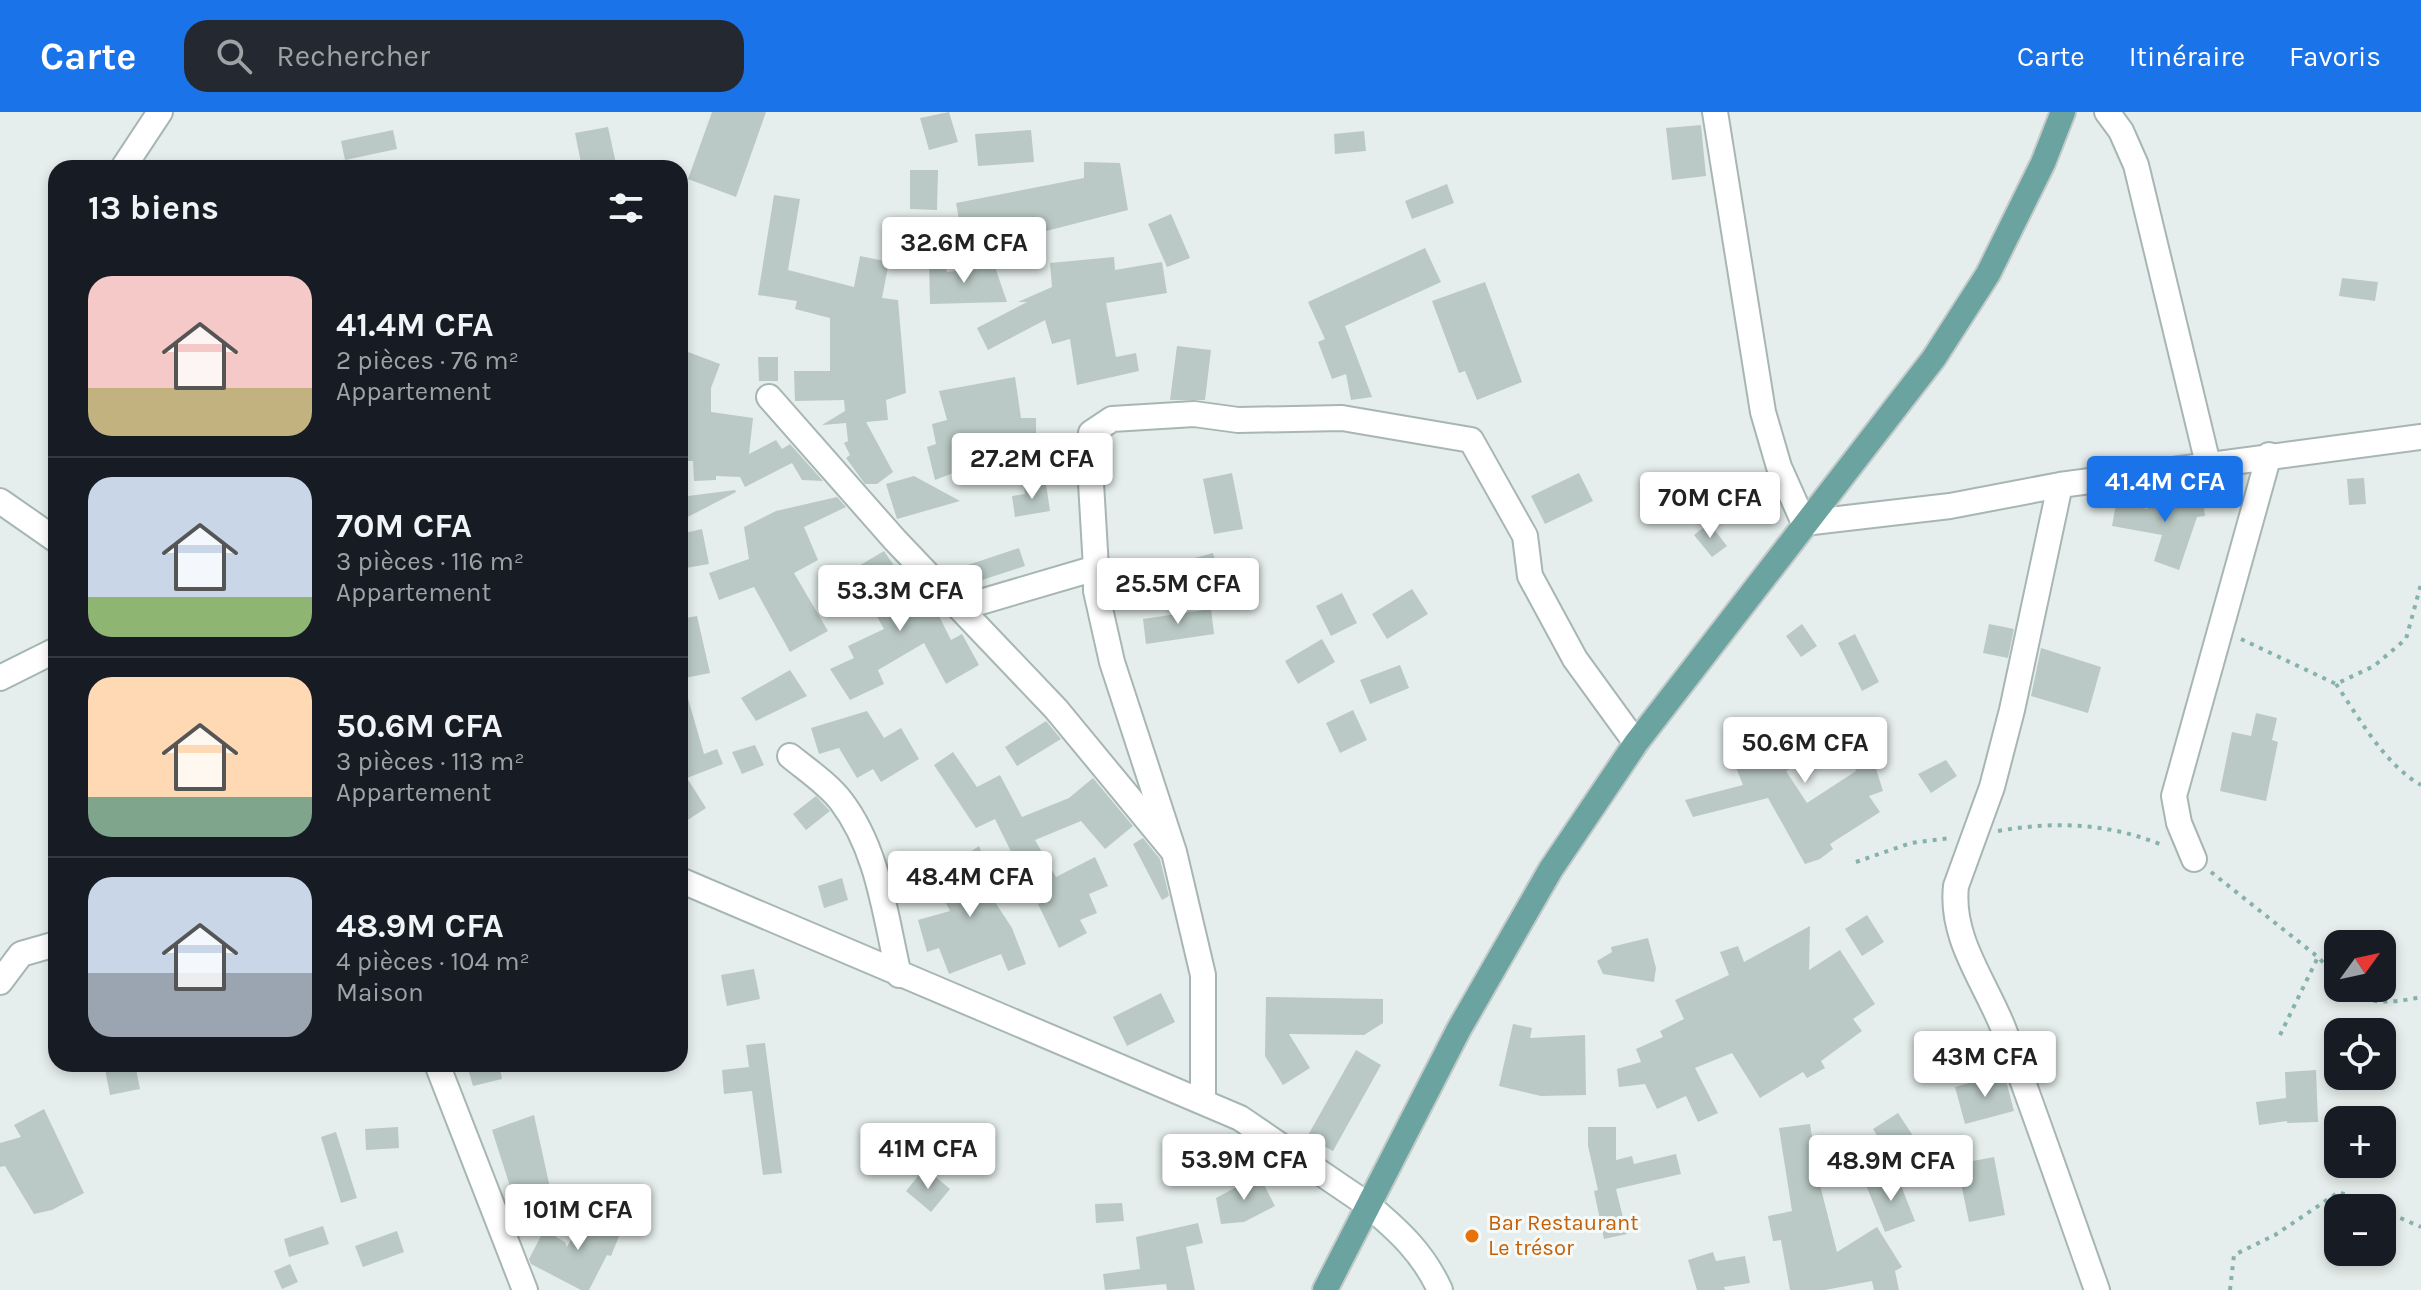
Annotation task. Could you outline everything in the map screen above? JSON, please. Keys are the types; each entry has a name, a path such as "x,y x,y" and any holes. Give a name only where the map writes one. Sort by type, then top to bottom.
{"main road":[{"path":"1325,1290 1459,1029 1551,869 1636,743 1934,358 1988,274 2043,163 2063,112"}],"street":[{"path":"128,160 160,112"},
{"path":"1715,112 1763,412 1779,467 1804,523 1950,506 2060,485 2421,437"},
{"path":"2107,112 2121,131 2140,181 2208,464"},
{"path":"769,397 1056,709 1174,852"},
{"path":"1203,1102 1203,975 1174,852 1116,673 1096,591 1089,449 1091,433 1112,419 1194,414 1238,420 1342,418 1471,440 1525,536 1530,576 1575,659 1636,743"},
{"path":"2194,859 2179,823 2174,796 2269,455"},
{"path":"2060,485 2012,710 1992,787 1956,886 1956,916 1966,949 2007,1039 2097,1290"},
{"path":"0,501 48,534"},
{"path":"960,608 1096,568"},
{"path":"0,678 48,654"},
{"path":"790,756 841,800 866,846 881,884 899,975"},
{"path":"688,883 1240,1118 1368,1205 1409,1240 1429,1266 1440,1290"},
{"path":"0,982 21,954 48,946"},
{"path":"440,1072 525,1290"}],"path":[{"path":"2336,684 2374,666 2406,639 2421,584"},
{"path":"2220,627 2336,684 2379,743 2408,777 2421,785"},
{"path":"1856,862 1911,843 2026,826 2076,824 2135,834 2194,859 2324,963"},
{"path":"2280,1035 2318,957"},
{"path":"2396,1002 2421,997"},
{"path":"2230,1290 2234,1255 2275,1235 2324,1202"},
{"path":"2396,1216 2421,1227"}],"building":[{"path":"712,112 766,112 736,197 688,179"},
{"path":"949,112 958,142 929,150 920,118"},
{"path":"1701,125 1706,176 1672,180 1666,128"},
{"path":"608,127 615,160 580,160 575,133"},
{"path":"393,130 397,149 345,160 341,141"},
{"path":"1031,130 1034,162 978,166 975,134"},
{"path":"1364,131 1366,151 1335,154 1334,134"},
{"path":"1084,162 1120,163 1128,210 965,252 956,203 1084,178"},
{"path":"910,170 938,170 937,210 910,209"},
{"path":"1447,184 1454,203 1412,219 1405,201"},
{"path":"774,195 800,199 788,270 854,287 860,256 889,262 882,298 898,300 906,393 886,400 888,420 866,422 893,472 877,484 865,484 846,458 850,455 844,443 848,441 846,423 822,425 845,411 844,400 795,401 794,371 830,371 830,318 795,309 797,301 758,295"},
{"path":"1171,214 1190,258 1167,267 1148,224"},
{"path":"1425,248 1441,282 1345,326 1372,397 1351,400 1346,374 1332,379 1318,342 1325,339 1308,302"},
{"path":"1114,257 1115,270 1162,262 1167,293 1106,303 1116,357 1136,353 1139,371 1077,385 1070,339 1052,344 1045,320 988,350 977,328 1027,302 1018,302 1052,287 1050,263"},
{"path":"929,260 945,260 947,272 995,267 1007,302 930,304"},
{"path":"2342,278 2378,282 2375,301 2339,296"},
{"path":"1485,282 1522,382 1477,400 1465,371 1459,373 1432,301"},
{"path":"1177,346 1211,350 1205,400 1170,400"},
{"path":"688,352 720,364 711,388 711,412 753,418 749,454 776,440 782,449 790,444 823,481 802,480 792,463 745,487 740,477 716,476 716,480 694,481 693,461 688,461"},
{"path":"758,357 778,357 778,381 759,381"},
{"path":"1015,377 1021,418 1036,418 1036,440 977,438 979,448 960,452 966,468 935,480 927,447 936,444 932,424 947,420 939,391"},
{"path":"1232,473 1243,529 1214,534 1203,479"},
{"path":"1579,473 1593,501 1545,524 1531,496"},
{"path":"914,476 960,501 897,519 886,484"},
{"path":"2364,478 2366,504 2349,505 2347,479"},
{"path":"1046,484 1050,511 1015,517 1012,496 1025,494 1024,487"},
{"path":"735,490 736,492 688,517 688,496"},
{"path":"2202,493 2205,516 2197,517 2179,570 2154,561 2162,535 2112,526 2116,504 2148,509 2146,502"},
{"path":"837,497 846,507 804,527 818,560 794,573 828,631 790,652 754,587 719,600 709,573 749,559 744,527 776,511"},
{"path":"1709,523 1727,546 1712,557 1694,535"},
{"path":"702,529 709,564 688,568 688,532"},
{"path":"1019,548 1025,566 961,587 947,572"},
{"path":"884,551 913,593 921,589 930,598 951,640 962,634 979,665 946,684 924,643 878,670 884,684 850,700 830,669 854,658 848,646 884,629 875,613 882,609 857,567"},
{"path":"1213,553 1219,574 1187,583 1180,562"},
{"path":"1412,589 1428,614 1387,639 1372,614"},
{"path":"1342,593 1357,623 1331,636 1316,606"},
{"path":"1211,609 1214,634 1146,644 1143,619"},
{"path":"697,616 710,673 688,677 688,618"},
{"path":"1802,624 1817,646 1801,657 1786,636"},
{"path":"1989,624 2014,629 2008,658 1983,653"},
{"path":"1855,634 1879,682 1862,691 1838,643"},
{"path":"1322,639 1335,662 1298,684 1285,661"},
{"path":"2041,648 2101,667 2088,713 2031,696"},
{"path":"1400,665 1409,688 1370,704 1360,680"},
{"path":"790,670 807,696 756,721 741,698"},
{"path":"688,698 704,754 717,749 723,764 688,778"},
{"path":"1353,710 1367,740 1340,753 1326,723"},
{"path":"867,711 884,738 901,728 919,759 881,782 873,769 857,778 839,748 819,754 811,728"},
{"path":"2256,713 2277,718 2272,740 2278,742 2266,801 2220,791 2232,732 2251,736"},
{"path":"1046,721 1061,739 1017,766 1005,747"},
{"path":"1866,725 1864,730 1883,791 1869,796 1880,812 1830,844 1833,849 1820,859 1805,864 1768,798 1693,817 1685,800 1743,785 1727,745 1751,736 1753,743","holes":["1846,739 1856,771 1807,803 1786,771"]},
{"path":"755,745 764,765 742,774 732,752"},
{"path":"953,752 977,787 1000,775 1022,817 1069,798 1093,778 1133,826 1105,849 1081,821 1035,840 1056,877 1095,857 1108,886 1089,894 1097,913 1080,920 1087,933 1059,948 1038,904 1043,902 1019,868 995,819 976,828 934,765"},
{"path":"1946,760 1957,776 1931,793 1918,774"},
{"path":"688,780 706,808 688,820"},
{"path":"816,796 830,811 806,830 793,814"},
{"path":"1143,838 1160,859 1169,896 1162,900 1133,844"},
{"path":"979,846 990,873 980,879 1012,928 1026,964 1008,971 1001,954 949,974 939,948 927,952 918,920 950,911 933,878"},
{"path":"842,878 848,900 824,908 818,886"},
{"path":"1867,915 1884,942 1862,956 1845,929"},
{"path":"1810,926 1809,970 1840,950 1875,1004 1853,1019 1862,1031 1821,1061 1825,1068 1807,1078 1803,1072 1760,1098 1732,1053 1695,1068 1718,1113 1698,1122 1686,1096 1657,1109 1645,1084 1619,1087 1617,1069 1641,1062 1636,1049 1663,1037 1660,1031 1684,1019 1675,1000 1729,975 1720,952 1738,946 1744,962"},
{"path":"1648,938 1656,968 1654,982 1603,974 1597,961 1612,952 1611,947"},
{"path":"754,969 760,999 727,1006 721,975"},
{"path":"1161,993 1175,1022 1127,1046 1113,1017"},
{"path":"1266,997 1383,999 1383,1023 1364,1035 1289,1034 1310,1068 1283,1085 1265,1056"},
{"path":"1513,1024 1532,1028 1530,1038 1585,1035 1586,1095 1541,1096 1499,1086"},
{"path":"765,1043 782,1173 763,1175 752,1091 724,1094 722,1070 749,1067 746,1045"},
{"path":"1356,1050 1381,1065 1333,1151 1307,1137"},
{"path":"2316,1070 2318,1122 2287,1121 2259,1125 2256,1102 2286,1098 2285,1072"},
{"path":"106,1072 137,1072 140,1089 110,1095"},
{"path":"469,1072 501,1072 502,1079 473,1086"},
{"path":"2004,1073 2014,1111 1965,1124 1955,1087"},
{"path":"44,1109 84,1193 52,1210 34,1214 5,1166 0,1167 0,1143 21,1137 14,1125"},
{"path":"1898,1113 1923,1151 1897,1168 1873,1129"},
{"path":"534,1115 552,1197 517,1208 492,1130"},
{"path":"1810,1124 1819,1181 1837,1252 1877,1227 1902,1267 1895,1271 1899,1290 1874,1290 1872,1281 1825,1290 1790,1290 1781,1240 1773,1241 1768,1216 1792,1211 1779,1128"},
{"path":"398,1127 399,1148 366,1150 365,1129"},
{"path":"1588,1127 1616,1127 1616,1160 1632,1156 1634,1164 1676,1154 1681,1174 1616,1189 1627,1234 1604,1239 1594,1191 1598,1190 1588,1146"},
{"path":"336,1132 357,1198 341,1203 321,1137"},
{"path":"1994,1157 2005,1215 1969,1222 1957,1164"},
{"path":"931,1173 950,1189 931,1212 906,1191 919,1175 925,1180"},
{"path":"1896,1173 1915,1221 1885,1232 1866,1185"},
{"path":"1259,1175 1275,1206 1244,1222 1221,1224 1216,1198"},
{"path":"1122,1203 1124,1221 1096,1223 1095,1204"},
{"path":"583,1217 624,1224 611,1256 607,1255 589,1290 581,1290 531,1264 529,1259 544,1230 565,1242 567,1247"},
{"path":"1198,1223 1203,1243 1186,1247 1195,1290 1167,1290 1166,1284 1105,1290 1103,1274 1140,1269 1136,1237"},
{"path":"323,1226 329,1244 289,1257 284,1239"},
{"path":"397,1231 404,1252 363,1267 355,1246"},
{"path":"1713,1252 1716,1261 1745,1256 1750,1283 1724,1287 1725,1290 1697,1290 1688,1260"},
{"path":"290,1264 298,1282 282,1289 274,1271"}],"place":[{"name":"Bar Restaurant Le trésor","path":"1472,1236"}]}
